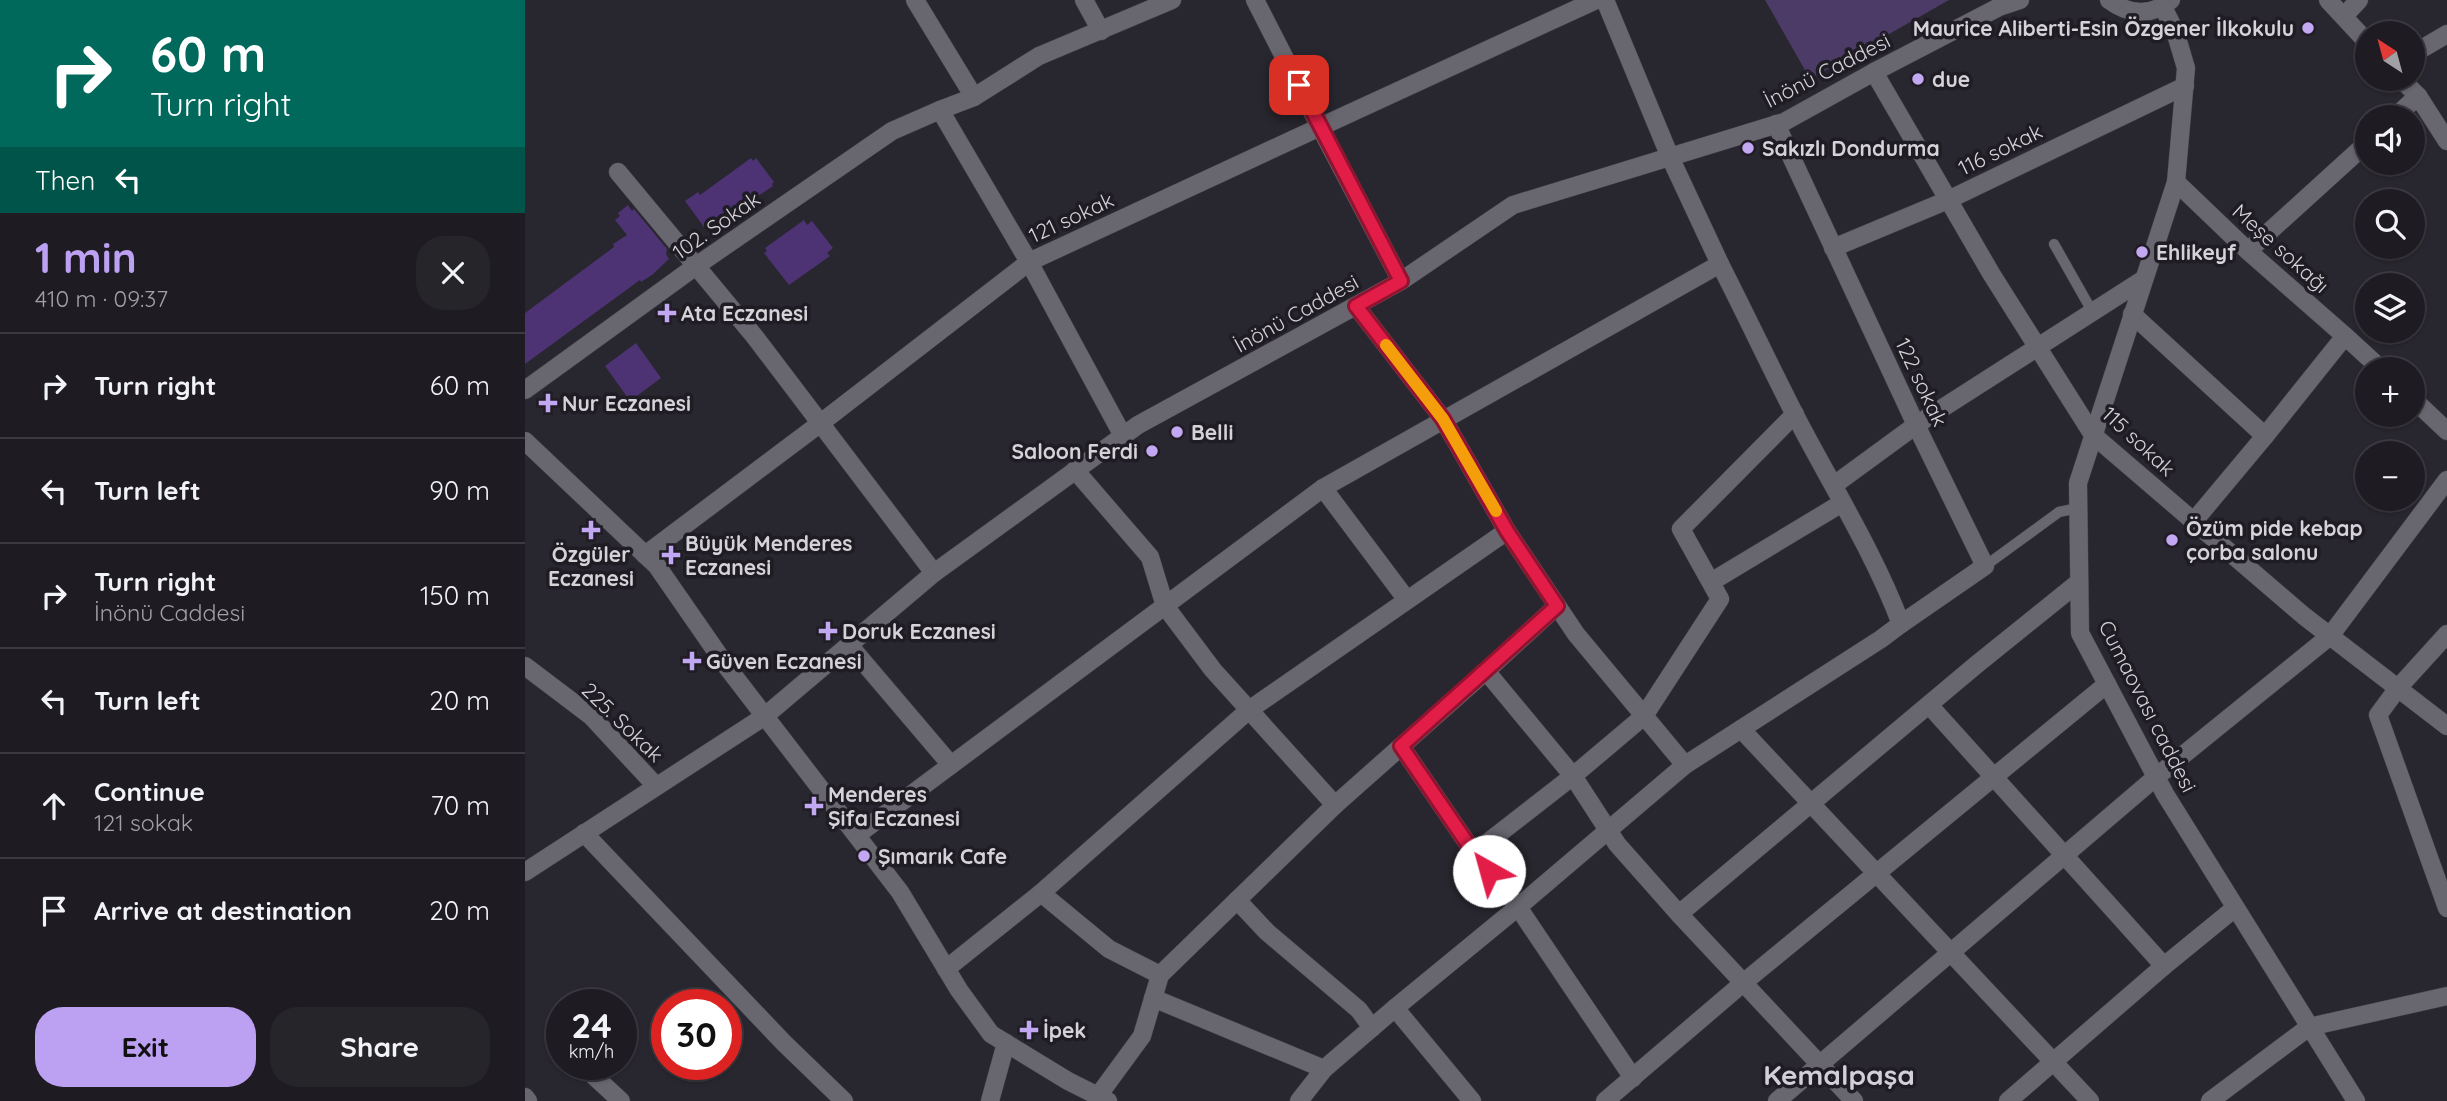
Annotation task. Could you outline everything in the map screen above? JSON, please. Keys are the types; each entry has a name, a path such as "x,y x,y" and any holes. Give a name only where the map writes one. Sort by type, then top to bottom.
{"street":[{"path":"915,0 974,97"},
{"path":"1084,0 1101,31"},
{"path":"940,110 974,97 1039,57 1173,0"},
{"path":"1255,0 1401,281"},
{"name":"121 sokak","path":"940,110 1029,262 1596,0"},
{"path":"1605,0 1670,157 1720,264 1892,600 1901,624"},
{"name":"İnönü Caddesi","path":"525,872 765,716 934,573 1138,425 1401,281 1513,205 1776,124 1997,4 2019,0"},
{"path":"2109,0 2121,9 2135,13 2150,12 2167,3"},
{"path":"2328,0 2355,28"},
{"path":"2344,16 2359,0"},
{"name":"Cumaovası caddesi","path":"2167,3 2186,68 2176,182 2078,483 2080,633 2156,777 2356,1101"},
{"path":"2425,47 2447,34"},
{"name":"115 sokak","path":"1874,72 1992,275 2093,435 2330,636 2447,726"},
{"name":"116 sokak","path":"1833,248 1948,200 2185,86"},
{"path":"2413,91 2447,141"},
{"path":"2408,105 2418,96"},
{"name":"102. Sokak","path":"525,390 696,266 892,131 940,110"},
{"name":"122 sokak","path":"1776,124 1916,425 1985,566"},
{"path":"2248,251 2355,154"},
{"path":"618,172 822,422 934,573"},
{"name":"Meşe sokağı","path":"2176,182 2248,251 2368,357"},
{"path":"645,555 1029,262 1123,436"},
{"path":"857,835 1323,488 1720,264"},
{"path":"1834,485 1916,425 2144,279"},
{"path":"1356,306 1443,419 1507,531 1577,634 1685,765"},
{"path":"2132,314 2265,436"},
{"path":"2194,522 2345,335"},
{"path":"2425,410 2447,431"},
{"path":"1474,853 1573,776 1644,716 1720,599 1681,529 1795,414"},
{"path":"525,441 657,566 727,667 900,892 946,969 991,1034 1103,1099 1142,1036 1160,975 1335,805 1557,606"},
{"path":"1075,471 1150,557 1165,606 1213,670 1335,805"},
{"path":"1777,1101 2156,777 2330,636 2447,480"},
{"path":"1323,488 1407,600"},
{"path":"1711,582 1842,503"},
{"path":"946,969 1041,893 1249,710 1507,531"},
{"path":"1299,1101 1324,1069 1685,765 1985,566"},
{"path":"1679,914 2079,582"},
{"path":"2447,634 2397,688 2378,715 2447,908"},
{"path":"849,645 951,765"},
{"name":"225. Sokak","path":"525,666 591,716 656,786"},
{"path":"1486,671 1573,776 1617,844 1854,1101"},
{"path":"1605,1101 1743,983 2107,684"},
{"path":"1929,705 2164,966"},
{"path":"1741,729 2090,1101"},
{"path":"1401,746 1474,853 1518,906 1633,1078"},
{"path":"585,833 783,1043 844,1101"},
{"path":"1041,893 1109,949 1160,975"},
{"path":"1237,900 1267,932 1359,1010 1372,1028"},
{"path":"2008,1101 2235,908"},
{"path":"2210,1101 2309,1027 2447,996"},
{"path":"1153,998 1324,1069"},
{"path":"1395,1008 1472,1101"},
{"path":"990,1101 1006,1043"},
{"path":"598,1080 621,1101"}],"lane":[{"path":"2054,244 2092,311"},
{"path":"1985,566 2059,512 2078,508"}],"shaded area":[{"path":"1765,0 1949,0 1810,79"}],"building":[{"path":"751,158 753,161 756,158 774,182 773,186 714,226 711,222 704,227 685,201 698,192 700,195"},
{"path":"628,205 667,249 669,259 652,275 641,282 640,280 525,364 525,313 627,235 615,220 620,216 618,213"},
{"path":"804,220 807,225 812,221 833,248 827,253 830,256 789,285 764,253 767,251 765,248"},
{"path":"636,343 661,378 630,401 605,366"}],"slow traffic":[{"path":"1386,345 1443,419 1496,511"}],"place":[{"name":"Maurice Aliberti-Esin Özgener İlkokulu","path":"2308,28"},
{"name":"due","path":"1918,79"},
{"name":"Sakızlı Dondurma","path":"1748,148"},
{"name":"Ehlikeyf","path":"2142,252"},
{"name":"Ata Eczanesi","path":"667,313"},
{"name":"Nur Eczanesi","path":"548,403"},
{"name":"Belli","path":"1177,432"},
{"name":"Saloon Ferdi","path":"1152,451"},
{"name":"Özgüler Eczanesi","path":"591,530"},
{"name":"Özüm pide kebap çorba salonu","path":"2172,540"},
{"name":"Büyük Menderes Eczanesi","path":"671,555"},
{"name":"Doruk Eczanesi","path":"828,631"},
{"name":"Güven Eczanesi","path":"692,661"},
{"name":"Menderes Şifa Eczanesi","path":"814,806"},
{"name":"Şımarık Cafe","path":"864,856"},
{"name":"İpek","path":"1029,1030"}],"district":[{"name":"Kemalpaşa","path":"1839,1074"}],"route":[{"path":"1299,85 1401,281 1356,306 1443,419 1507,531 1557,606 1401,746 1489,871"}]}
